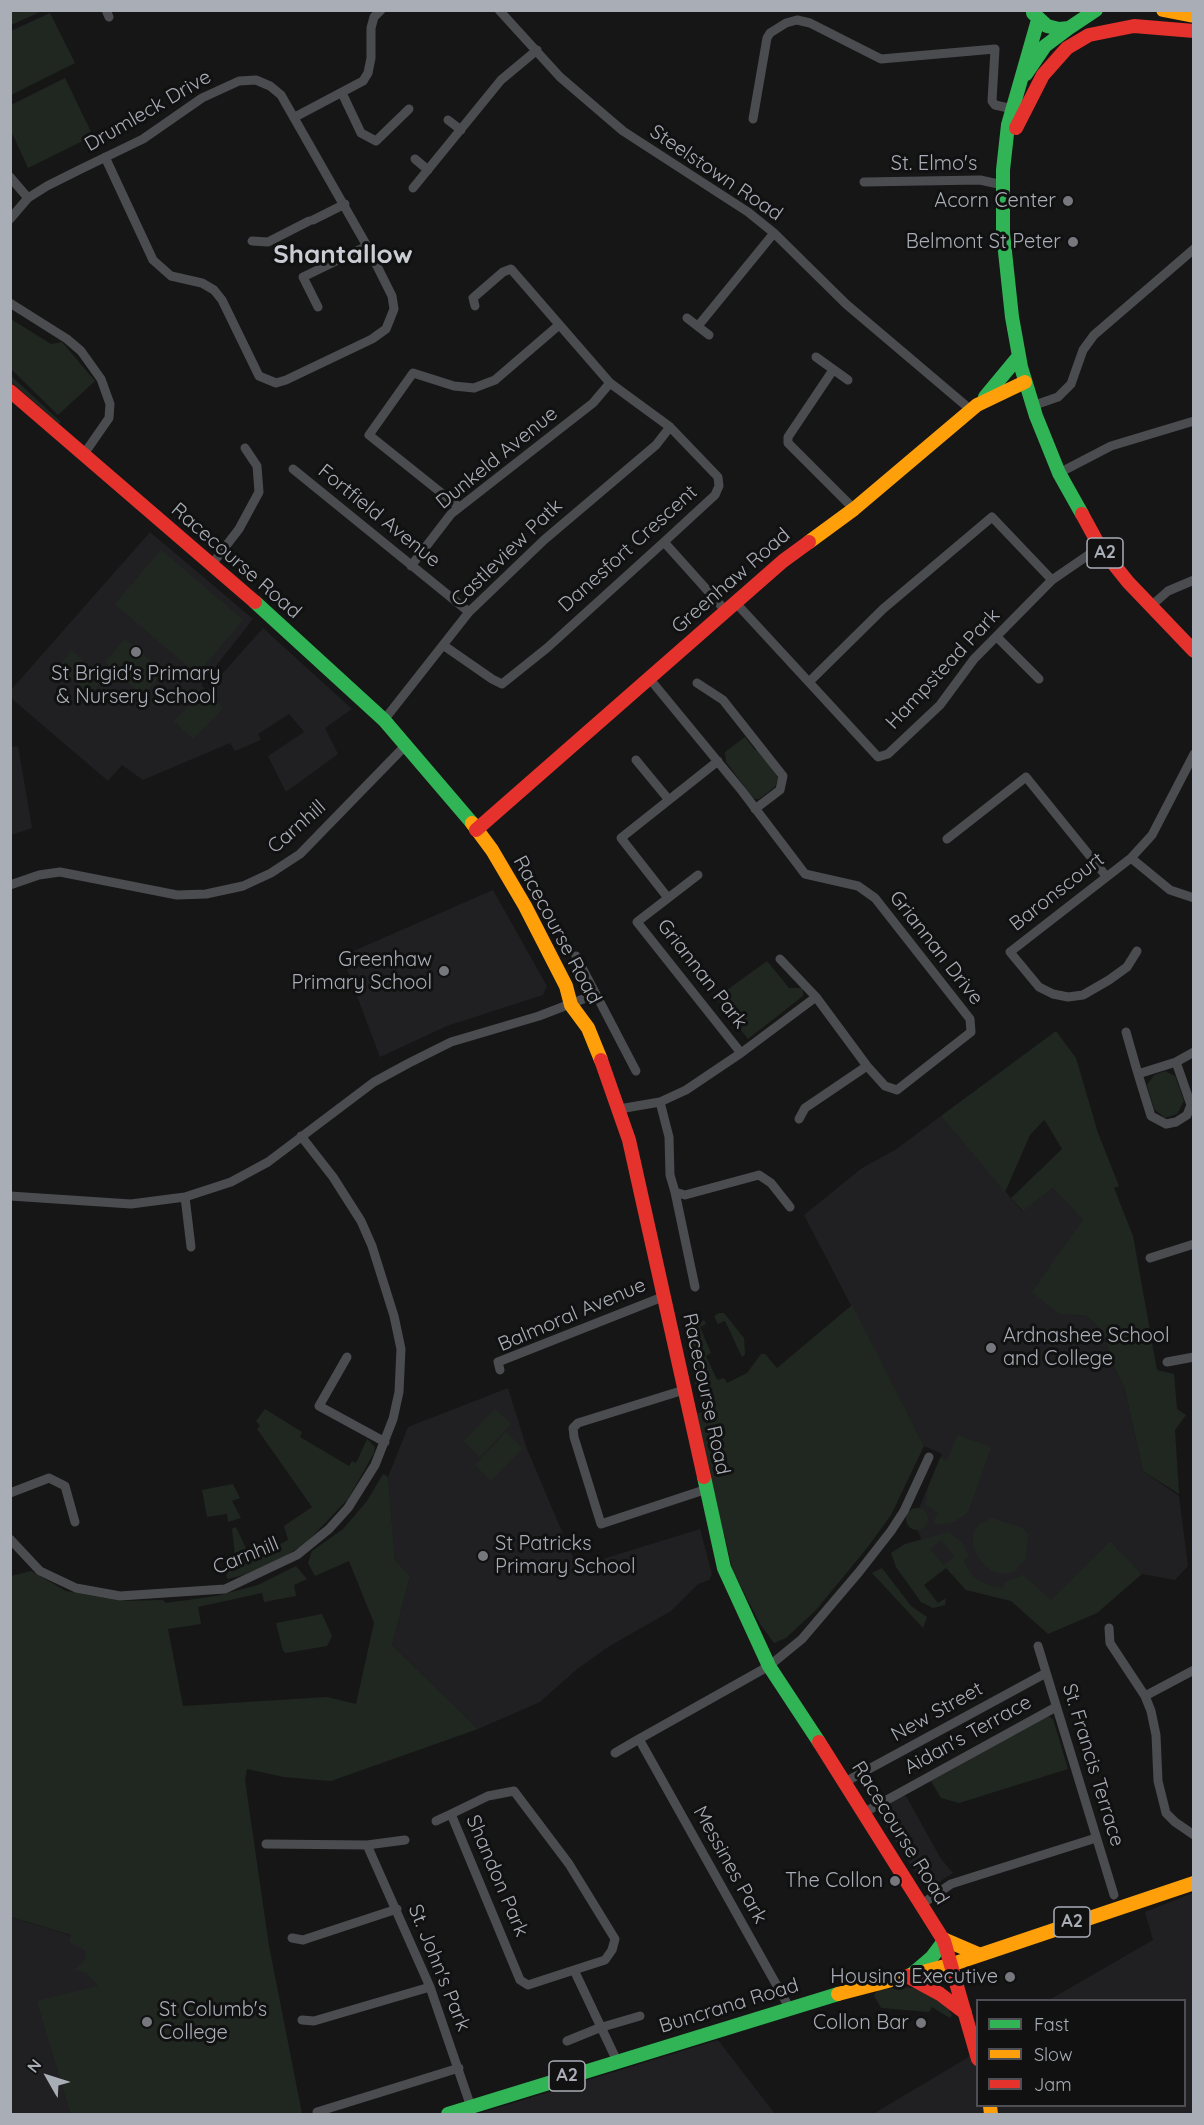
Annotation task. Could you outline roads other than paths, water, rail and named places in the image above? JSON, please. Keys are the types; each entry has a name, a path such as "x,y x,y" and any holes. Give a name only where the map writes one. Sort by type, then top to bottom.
{"main road":[{"name":"A2","path":"1019,85 1045,46 1096,10"},
{"path":"1163,10 1194,16"},
{"name":"A2","path":"1034,14 1047,26 1069,28"},
{"name":"A2","path":"1034,14 1003,160 1003,233 1019,356 1025,382 1032,406 1059,473 1100,547 1194,651"},
{"path":"1003,160 1035,88 1067,48 1089,35 1134,26 1194,31"},
{"path":"974,407 1019,356"},
{"name":"Greenhaw Road","path":"476,830 730,606 818,533 854,509 974,407 1006,389 1025,382"},
{"name":"Racecourse Road","path":"10,391 212,564 384,720 407,744 492,850 525,906 566,986 571,1005 588,1028 620,1109 639,1177 687,1389 724,1568 769,1666 865,1812 944,1940 953,1964 976,2052"},
{"name":"Buncrana Road","path":"448,2115 616,2061 790,2009 953,1964 1194,1883"},
{"path":"965,2013 909,1975 932,1957 944,1940 978,1954"}],"street":[{"path":"295,117 363,81 368,73 371,28 374,17 381,10"},
{"name":"Steelstown Road","path":"499,10 560,76 623,131 748,212 774,233 846,304 974,407"},
{"path":"753,119 767,38 770,33 786,23 797,20 810,23 881,59 995,49 992,90 995,105 1013,109"},
{"path":"413,188 501,80 537,50"},
{"name":"Drumleck Drive","path":"10,219 28,198 47,186 105,157 143,139 202,98 239,81 256,80 270,86 281,95 367,246 392,296 394,309 386,329 372,339 286,380 276,383 259,376 252,366 222,300 214,290 202,284 171,276 153,261 105,157"},
{"path":"342,93 361,133 376,141 409,109"},
{"path":"448,120 460,130"},
{"path":"415,159 428,170"},
{"path":"10,177 28,198"},
{"name":"St. Elmo's","path":"864,182 980,180 1003,185"},
{"path":"252,241 268,242 345,204"},
{"path":"698,326 774,233"},
{"path":"318,307 303,277 367,246"},
{"path":"1032,406 1058,397 1071,384 1083,350 1094,335 1194,249"},
{"name":"Danesfort Crescent","path":"443,645 492,680 502,684 547,648 715,495 719,486 718,477 670,427 610,383 511,269 503,272 473,298 475,306"},
{"path":"10,303 74,345 101,379 110,404 109,418 84,454"},
{"path":"687,318 709,335"},
{"path":"459,507 369,435 413,374 454,386 474,388 495,381 559,324"},
{"path":"816,357 848,380"},
{"path":"833,370 788,437 788,443 854,509"},
{"name":"Dunkeld Avenue","path":"411,566 459,507 593,403 610,383"},
{"path":"1059,473 1111,446 1194,421"},
{"name":"Castleview Patk","path":"384,720 469,612 544,540 656,445 670,427"},
{"path":"212,564 239,529 259,492 257,466 245,448"},
{"name":"Fortfield Avenue","path":"294,470 469,612"},
{"path":"809,682 883,609 992,517 1052,580"},
{"name":"Hampstead Park","path":"663,542 809,682 878,757 888,754 928,718 974,659 1052,580 1100,547"},
{"path":"1151,606 1168,591 1194,580"},
{"path":"997,637 1039,679"},
{"name":"Griannan Drive","path":"650,678 718,761 805,874 858,886 875,898 970,1019 971,1032 897,1089 885,1086 867,1066 816,998 780,959"},
{"path":"697,683 723,700 783,776 780,790 755,809"},
{"name":"Carnhill","path":"10,885 39,875 60,872 177,895 206,894 243,886 271,873 300,854 407,744"},
{"name":"Baronscourt","path":"1137,951 1127,967 1109,980 1083,995 1068,997 1053,994 1039,987 1010,952 1131,858 1152,835 1194,754"},
{"path":"636,760 669,800"},
{"path":"668,898 621,838 718,761"},
{"path":"946,839 1026,777 1106,876"},
{"path":"1131,858 1170,890 1194,898"},
{"name":"Griannan Park","path":"698,874 637,922 741,1053"},
{"path":"576,956 636,1071"},
{"path":"10,1196 131,1204 185,1197 231,1182 268,1162 374,1082 451,1042 571,1005 596,994"},
{"path":"620,1109 660,1102 686,1090 816,998"},
{"path":"1126,1032 1151,1116 1166,1124 1176,1122 1187,1115 1191,1105 1176,1062"},
{"path":"1138,1074 1176,1062 1194,1052"},
{"path":"799,1119 805,1108 867,1066"},
{"path":"660,1102 669,1137 670,1175 694,1287"},
{"name":"Carnhill","path":"10,1539 40,1571 75,1588 120,1596 225,1588 297,1555 329,1529 363,1488 385,1442 399,1392 401,1349 394,1316 372,1246 361,1221 333,1177 301,1136"},
{"path":"675,1192 685,1195 759,1175 771,1183 790,1208"},
{"path":"185,1197 191,1247"},
{"path":"1150,1258 1194,1244"},
{"name":"Balmoral Avenue","path":"500,1370 498,1362 665,1296"},
{"path":"347,1357 319,1406 385,1442"},
{"path":"1167,1362 1194,1357"},
{"path":"687,1389 578,1424 573,1428 574,1437 601,1524 706,1489"},
{"path":"615,1753 769,1666 820,1619 883,1542 904,1511 929,1457"},
{"path":"10,1493 49,1478 64,1486 75,1522"},
{"path":"1109,1628 1110,1643 1145,1696 1156,1735 1158,1781 1166,1813 1175,1822 1194,1834"},
{"name":"St. Francis Terrace","path":"1038,1646 1114,1894"},
{"path":"1145,1696 1194,1670"},
{"name":"New Street","path":"845,1782 1046,1673"},
{"name":"Aidan's Terrace","path":"865,1812 1056,1707"},
{"name":"Messines Park","path":"639,1739 790,2009"},
{"name":"Shandon Park","path":"505,1791 514,1791 519,1795 569,1864 615,1939 612,1950 605,1960 574,1971 528,1985 520,1980 451,1814 505,1791"},
{"path":"436,1821 451,1814"},
{"path":"922,1904 951,1884 1096,1838"},
{"path":"266,1844 367,1845 405,1840"},
{"name":"St. John's Park","path":"367,1845 430,1987 471,2107"},
{"path":"292,1938 303,1940 397,1909"},
{"path":"574,1971 616,2061"},
{"path":"302,2020 314,2020 430,1987"},
{"path":"567,2041 599,2028 640,2016"},
{"path":"317,2112 459,2068"}],"place":[{"name":"Acorn Center","path":"1068,201"},
{"name":"Belmont St Peter","path":"1073,242"},
{"name":"St Brigid's Primary & Nursery School","path":"136,652"},
{"name":"Greenhaw Primary School","path":"444,971"},
{"name":"Ardnashee School and College","path":"991,1348"},
{"name":"St Patricks Primary School","path":"483,1556"},
{"name":"The Collon","path":"895,1881"},
{"name":"Housing Executive","path":"1010,1977"},
{"name":"St Columb's College","path":"147,2022"},
{"name":"Collon Bar","path":"921,2023"}],"district":[{"name":"Shantallow","path":"343,255"}]}
